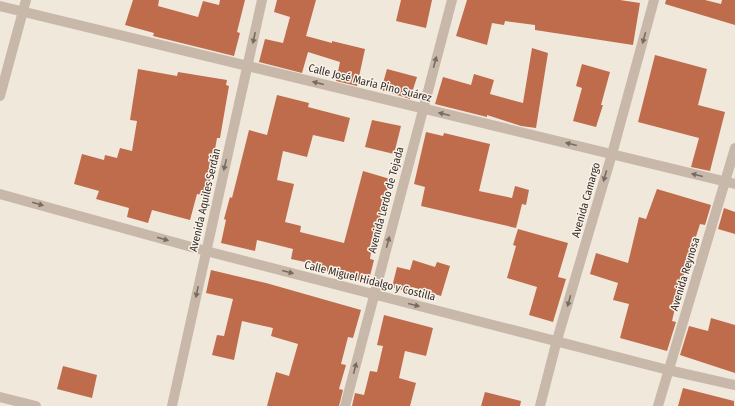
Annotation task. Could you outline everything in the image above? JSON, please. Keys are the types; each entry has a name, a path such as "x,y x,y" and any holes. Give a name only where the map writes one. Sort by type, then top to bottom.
{"street":[{"path":"0,96 26,0"},
{"name":"Avenida Aquiles Serdán","path":"172,406 262,0"},
{"name":"Avenida Lerdo de Tejada","path":"345,406 452,0"},
{"name":"Avenida Camargo","path":"540,406 557,340 612,154 654,0"},
{"name":"Calle José María Pino Suárez","path":"0,6 730,183"},
{"name":"Avenida Reynosa","path":"658,406 668,370 730,183 735,148"},
{"name":"Calle Miguel Hidalgo y Costilla","path":"0,194 206,251 557,340 668,370 735,385"},
{"path":"0,397 36,406"}],"building":[{"path":"133,0 159,0 158,6 198,17 203,1 219,5 220,0 245,0 237,32 240,33 234,56 153,36 154,33 125,25"},
{"path":"277,0 316,0 306,36 332,43 332,41 365,49 357,86 336,81 340,62 308,52 302,73 259,62 265,39 283,43 290,17 274,12"},
{"path":"401,0 432,0 426,28 396,21"},
{"path":"467,0 620,0 640,3 633,45 535,30 535,25 505,21 504,25 492,23 487,45 456,36"},
{"path":"666,0 705,0 721,4 722,0 735,0 735,25 665,4"},
{"path":"532,48 548,53 536,128 521,126 487,115 487,117 435,104 443,77 471,85 474,74 494,80 490,94 523,103"},
{"path":"655,55 707,69 698,105 725,112 710,171 691,167 699,138 638,122"},
{"path":"582,64 610,72 601,105 603,105 596,127 573,121 582,88 576,86"},
{"path":"138,69 177,76 178,72 227,80 226,85 229,86 220,138 217,138 212,166 214,166 206,196 197,194 190,220 152,210 148,223 127,217 129,208 96,199 99,191 74,184 82,154 104,160 105,155 117,158 120,148 132,151 137,121 130,120"},
{"path":"387,69 417,77 410,99 381,90"},
{"path":"277,95 309,103 308,107 350,118 344,142 313,135 307,157 283,151 277,180 294,184 285,222 301,226 300,232 344,243 363,171 390,179 371,253 370,259 374,260 369,280 364,279 364,282 318,269 319,265 291,259 293,249 257,240 255,251 221,243 226,220 224,219 230,197 232,198 249,130 267,135"},
{"path":"372,120 401,126 394,154 365,147"},
{"path":"426,132 443,136 444,133 490,144 479,191 512,198 515,186 529,190 526,205 522,204 516,228 421,206 425,187 414,184"},
{"path":"657,189 711,205 705,225 700,224 680,287 672,321 676,322 667,351 620,338 629,304 613,300 618,283 590,274 596,253 628,263 639,217 646,219"},
{"path":"724,208 735,212 735,234 718,229"},
{"path":"518,229 568,243 558,277 566,279 553,322 529,315 537,287 507,278 516,246 513,245"},
{"path":"413,260 435,267 437,262 450,266 441,296 412,287 411,293 392,287 397,267 410,270"},
{"path":"211,270 266,283 361,310 353,338 348,337 341,364 346,365 339,389 343,390 339,406 267,406 276,372 289,376 298,344 271,336 273,328 242,321 234,360 212,355 217,335 224,336 233,299 206,293"},
{"path":"384,315 433,328 426,356 405,351 399,378 416,383 410,406 352,406 355,393 364,395 370,371 377,372 383,346 377,345"},
{"path":"711,318 735,325 735,373 680,355 689,326 708,331"},
{"path":"63,366 97,375 92,398 57,389"},
{"path":"683,388 734,401 734,406 678,406"},
{"path":"485,392 521,401 520,406 481,406"}]}
